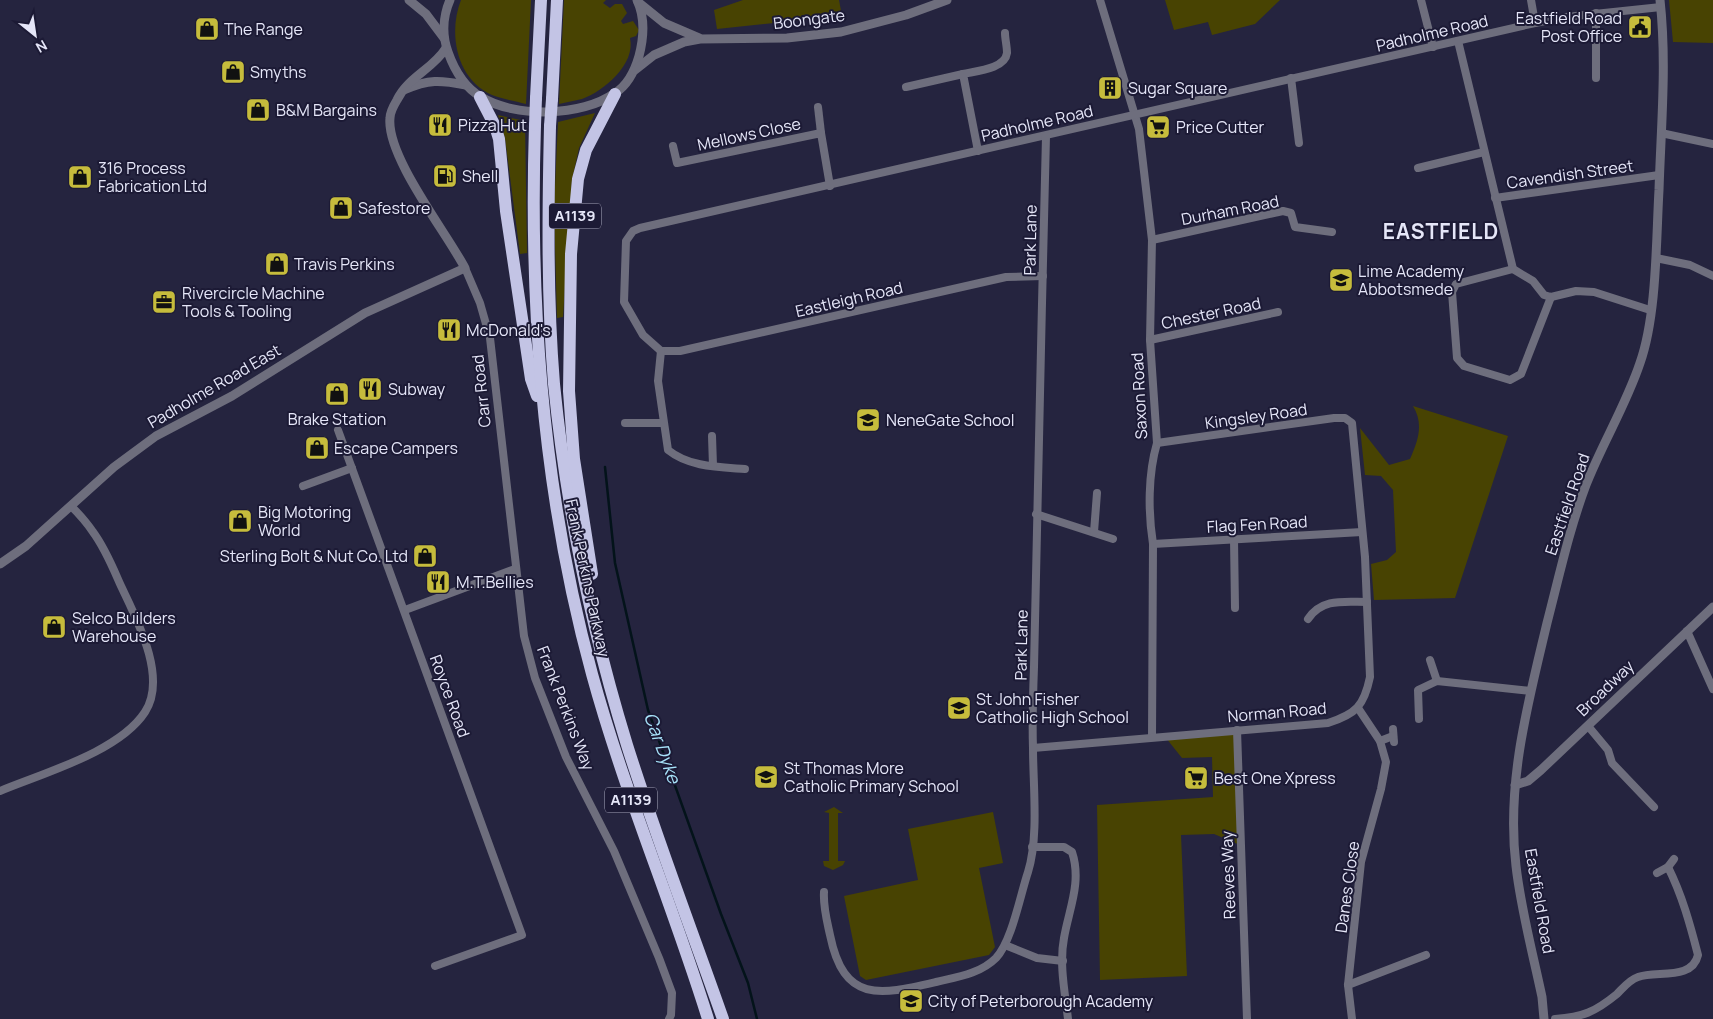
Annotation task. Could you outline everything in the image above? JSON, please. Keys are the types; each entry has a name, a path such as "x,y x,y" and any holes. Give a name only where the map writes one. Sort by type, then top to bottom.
{"highway":[{"name":"A1139","path":"530,323 532,206 541,0"},
{"name":"Frank Perkins Parkway","path":"557,0 550,126 548,218 554,385 571,503 599,640 627,743 723,1019"},
{"name":"A1139","path":"599,640 596,596 574,459 569,391 571,254 578,180 590,138 615,94"},
{"name":"A1139","path":"480,97 499,139 506,211 530,323"},
{"name":"Frank Perkins Parkway","path":"530,323 531,379 543,415 553,488 569,577 592,674 630,795 695,976 708,1019"}],"street":[{"path":"409,0 426,14 444,38"},
{"path":"450,0 445,17 444,38 453,65 466,85 480,97 507,106 547,112 590,106 615,94 635,70 642,46 643,29 642,14 637,1"},
{"name":"Boongate","path":"635,70 668,47 700,39 787,38 841,32 899,17 947,0"},
{"name":"Saxon Road","path":"1100,0 1140,129 1152,240 1150,340 1157,443 1153,459 1150,526 1152,544 1152,737"},
{"path":"1421,0 1433,47"},
{"path":"1531,0 1535,23"},
{"name":"Boongate","path":"637,1 664,23 700,39"},
{"name":"Padholme Road","path":"661,351 643,335 624,302 628,235 640,228 1535,23 1661,3"},
{"name":"Eastfield Road","path":"1544,1019 1542,997 1516,866 1515,785 1517,758 1531,691 1567,543 1586,485 1640,362 1650,310 1656,258 1661,133 1661,3"},
{"path":"1596,13 1596,78"},
{"path":"906,86 997,65 1004,61 1007,53 1005,33"},
{"name":"Cavendish Street","path":"1458,41 1495,198 1659,175"},
{"name":"Carr Road","path":"446,48 433,64 412,79 404,90 391,113 390,128 392,139 405,168 465,268 480,304 490,338 515,569"},
{"path":"963,74 978,151"},
{"path":"1291,78 1299,143"},
{"path":"404,90 424,81 438,80 466,85"},
{"path":"818,107 821,133"},
{"name":"Mellows Close","path":"673,146 677,163 821,133 830,186"},
{"path":"1661,133 1713,144"},
{"name":"Park Lane","path":"824,892 824,908 837,963 851,981 867,990 889,992 976,971 994,959 1005,945 1028,871 1032,847 1034,791 1032,748 1036,514 1046,136"},
{"path":"1418,168 1484,152"},
{"path":"1594,184 1596,194"},
{"path":"1495,198 1513,269 1532,281 1544,295 1551,297 1576,291 1594,292 1650,310"},
{"name":"Durham Road","path":"1152,240 1283,212 1291,213 1295,227 1332,232"},
{"path":"1656,258 1690,266 1713,276"},
{"name":"Padholme Road East","path":"0,564 26,546 114,467 156,436 232,396 366,313 465,268"},
{"path":"1513,269 1456,284 1452,292 1457,358 1464,366 1510,380 1521,374 1551,297"},
{"name":"Eastleigh Road","path":"661,351 680,351 1006,277 1043,276"},
{"name":"Chester Road","path":"1150,340 1278,312"},
{"path":"661,351 658,380 668,450 680,459 713,466 745,469"},
{"name":"Kingsley Road","path":"1157,443 1334,418 1348,419 1354,428 1362,532"},
{"path":"625,423 663,423"},
{"name":"Royce Road","path":"338,430 522,934 435,966"},
{"path":"712,436 713,466"},
{"path":"303,486 352,468"},
{"path":"1094,532 1097,493"},
{"path":"0,791 84,756 112,741 135,724 146,711 152,694 152,674 140,627 106,553 93,532 71,506"},
{"path":"1036,514 1113,539"},
{"path":"1358,708 1366,696 1370,677 1362,532"},
{"name":"Flag Fen Road","path":"1152,544 1362,532"},
{"path":"1234,539 1235,608"},
{"path":"405,610 515,569"},
{"name":"Frank Perkins Way","path":"515,569 524,636 536,678 566,757 614,851 659,958 672,993 669,1019"},
{"path":"1308,620 1314,611 1329,602 1367,602"},
{"name":"Broadway","path":"1515,785 1528,781 1541,770 1713,607"},
{"path":"1688,631 1713,689"},
{"path":"1430,660 1437,681"},
{"path":"1419,719 1418,690 1437,681 1531,691"},
{"name":"Norman Road","path":"1032,748 1328,723 1346,717 1358,708"},
{"name":"Danes Close","path":"1352,1019 1348,985 1360,862 1386,762 1380,741 1358,708"},
{"path":"1588,726 1608,750 1612,762 1654,807"},
{"name":"Reeves Way","path":"1237,730 1247,1019"},
{"path":"1380,741 1393,736"},
{"path":"1032,847 1064,847 1072,852 1075,861 1074,904 1064,939 1063,961 1068,1019"},
{"path":"1657,873 1668,867 1674,859"},
{"path":"1555,1019 1586,1015 1600,1008 1631,980 1639,976 1683,972 1690,968 1697,960 1697,953 1684,904 1668,867"},
{"path":"1005,945 1037,958 1063,961"},
{"path":"1348,985 1426,954"}],"shaded area":[{"path":"461,0 531,0 526,104 492,95 480,88 463,67 458,54 455,27"},
{"path":"564,0 606,0 603,3 610,8 615,4 622,4 627,13 621,21 623,24 633,21 639,30 636,36 630,38 631,48 623,67 608,83 600,90 582,99 559,104"},
{"path":"743,0 839,0 842,16 717,29 714,10"},
{"path":"1165,0 1280,0 1255,24 1212,35 1208,22 1174,30"},
{"path":"1669,0 1713,0 1713,43 1673,42"},
{"path":"595,113 579,148 572,180 563,317 557,318 554,208 558,122"},
{"path":"498,115 525,121 527,253 520,254 505,138"},
{"path":"1413,406 1508,436 1455,598 1374,600 1371,564 1387,560 1396,552 1393,490 1381,476 1365,475 1360,428 1389,465 1410,459 1419,432 1418,419"},
{"path":"1235,732 1240,845 1214,834 1181,835 1187,976 1100,980 1097,805 1213,797 1212,757 1182,758 1166,738"},
{"path":"834,807 843,813 838,813 838,861 845,861 843,865 833,870 824,866 823,861 829,861 829,813 824,812"},
{"path":"993,812 1003,863 979,868 995,947 989,955 866,980 860,976 844,896 918,880 908,829"}],"waterway":[{"name":"Car Dyke","path":"605,467 615,563 648,710 721,914 748,983 757,1019"}],"place":[{"name":"Eastfield Road Post Office","path":"1640,27"},
{"name":"The Range","path":"207,29"},
{"name":"Smyths","path":"233,72"},
{"name":"Sugar Square","path":"1110,88"},
{"name":"B&M Bargains","path":"258,110"},
{"name":"Pizza Hut","path":"440,125"},
{"name":"Price Cutter","path":"1158,127"},
{"name":"Shell","path":"445,176"},
{"name":"316 Process Fabrication Ltd","path":"80,177"},
{"name":"Safestore","path":"341,208"},
{"name":"Travis Perkins","path":"277,264"},
{"name":"Lime Academy Abbotsmede","path":"1341,280"},
{"name":"Rivercircle Machine Tools & Tooling","path":"164,302"},
{"name":"McDonald's","path":"449,330"},
{"name":"Subway","path":"370,389"},
{"name":"Brake Station","path":"337,394"},
{"name":"NeneGate School","path":"868,420"},
{"name":"Escape Campers","path":"317,448"},
{"name":"Big Motoring World","path":"240,521"},
{"name":"Sterling Bolt & Nut Co. Ltd","path":"425,556"},
{"name":"M.T.Bellies","path":"438,582"},
{"name":"Selco Builders Warehouse","path":"54,627"},
{"name":"St John Fisher Catholic High School","path":"959,708"},
{"name":"St Thomas More Catholic Primary School","path":"766,777"},
{"name":"Best One Xpress","path":"1196,778"},
{"name":"City of Peterborough Academy","path":"911,1001"}],"district":[{"name":"EASTFIELD","path":"1441,232"}]}
